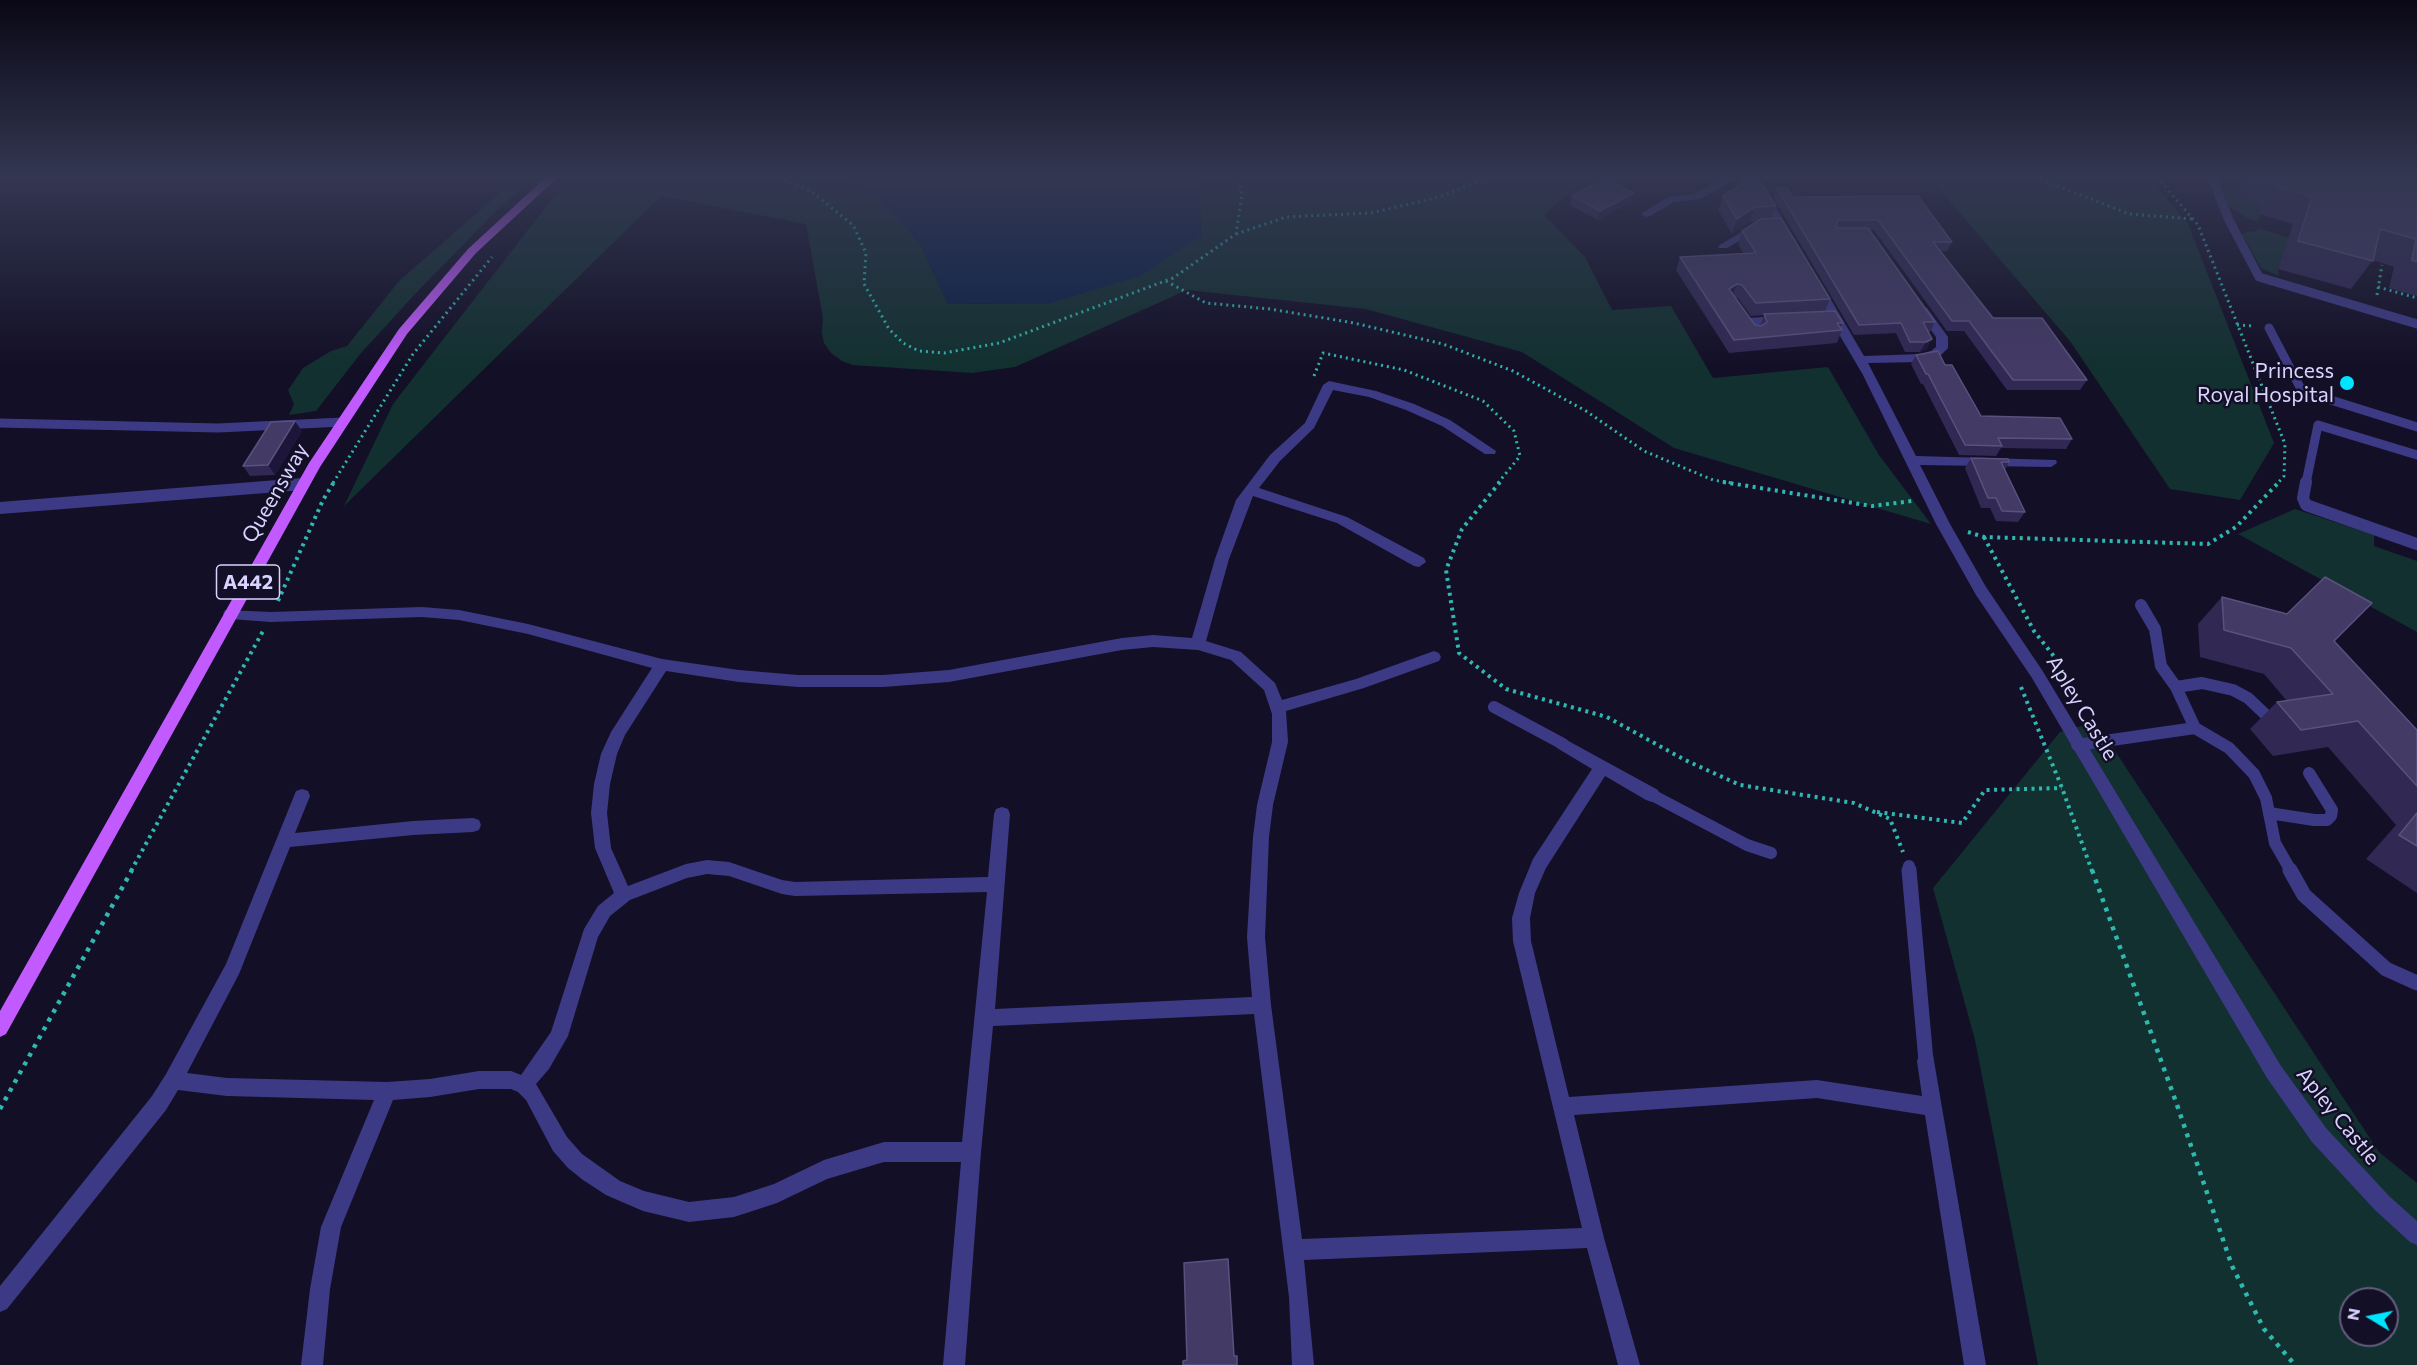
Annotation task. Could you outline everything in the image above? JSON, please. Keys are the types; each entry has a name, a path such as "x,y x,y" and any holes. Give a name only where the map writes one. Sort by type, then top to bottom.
{"main road":[{"name":"Queensway","path":"0,1028 303,484 403,332 483,241"}],"street":[{"path":"1723,246 1731,241"},
{"path":"1790,241 1793,245"},
{"name":"Apley Castle","path":"1811,276 1829,317 1860,360 1930,497 1982,591 2037,674 2274,1072 2319,1135 2382,1203 2417,1235"},
{"path":"1860,360 1922,358 1935,354 1942,348 1942,337 1915,299"},
{"path":"1738,309 1755,333"},
{"path":"1748,322 1791,320"},
{"path":"1198,644 1238,510 1249,490 1275,458 1310,424 1329,385 1380,396 1416,410 1446,423 1490,451"},
{"path":"1911,460 2051,463"},
{"path":"1249,490 1342,520 1366,531 1419,562"},
{"path":"230,614 271,617 422,612 459,615 528,629 662,665 767,679 883,681 968,673 1137,642 1173,641 1198,644 1236,656 1270,687 1279,707 1282,726 1265,805 1258,869 1256,937 1262,1005 1299,1297 1303,1365"},
{"path":"1279,707 1359,684 1434,657"},
{"path":"624,895 601,840 599,813 602,784 609,754 619,732 662,665"},
{"path":"1563,744 1652,795"},
{"path":"1602,767 1539,864 1527,893 1521,918 1522,941 1594,1238 1629,1365"},
{"path":"0,1302 153,1111 173,1080 233,968 302,796"},
{"path":"954,1365 1002,814"},
{"path":"284,841 413,828 473,825"},
{"path":"524,1085 542,1063 559,1036 590,934 596,922 612,903 624,895 687,871 707,867 729,869 782,887 795,889 995,884"},
{"path":"985,1018 1262,1005"},
{"path":"1926,1061 1975,1365"},
{"path":"173,1080 227,1087 387,1091 430,1088 494,1078 511,1080 524,1085 536,1100 560,1144 590,1173 613,1188 643,1201 689,1212 734,1207 777,1193 825,1170 884,1152 971,1152"},
{"path":"1562,1107 1817,1089 1932,1107"},
{"path":"312,1365 320,1289 331,1227 387,1091"},
{"path":"1292,1250 1594,1238"}],"lane":[{"path":"2240,241 2259,277 2417,324"},
{"path":"2269,328 2302,391 2417,427"},
{"path":"0,423 218,428 343,422"},
{"path":"2417,455 2318,425 2303,498 2306,505 2315,509 2417,544"},
{"path":"0,508 303,484"},
{"path":"2141,605 2155,629 2162,666 2195,728 2229,748 2254,774 2266,798 2275,843 2304,895 2386,969 2417,983"},
{"path":"2175,687 2202,683 2233,690 2248,698 2269,718"},
{"path":"1494,707 1563,744"},
{"path":"2078,745 2195,728"},
{"path":"2269,813 2301,820 2327,820 2331,816 2329,804 2309,773"},
{"path":"1652,795 1747,845 1771,853"},
{"path":"1909,867 1926,1061"}],"path":[{"path":"860,241 866,253 864,284 889,329 903,343 919,351 944,353 999,344 1166,281 1226,241"},
{"path":"2204,241 2285,444 2284,476 2236,527 2208,544 1984,537 2034,631 2060,664 2054,670 2037,674 2020,685 2062,788 2176,1102 2232,1266 2264,1329 2295,1365"},
{"path":"1166,281 1206,303 1270,309 1354,323 1443,344 1513,371 1586,411 1644,451 1713,480 1872,506 1930,497"},
{"path":"2378,287 2417,298"},
{"path":"1312,381 1323,353 1404,370 1483,401 1514,431 1520,456 1462,529 1446,570 1459,653 1506,689 1607,717 1685,760 1740,785 1854,803 1890,819 1909,867"},
{"path":"1872,811 1962,823 1985,790 2062,788"}],"green space":[{"path":"445,241 467,241 361,353 316,411 289,415 294,404 288,390 303,368 331,351 347,346 399,281"},
{"path":"520,241 615,241 344,506 393,404"},
{"path":"809,241 917,241 948,304 1051,303 1190,241 1569,241 1585,257 1612,310 1671,306 1713,378 1828,367 1879,455 1931,524 1674,448 1522,352 1366,309 1187,290 1015,367 972,373 853,365 842,361 831,353 824,343 823,318"},
{"path":"1984,241 2195,241 2274,443 2240,500 2170,489 2070,341"},
{"path":"2246,241 2288,241 2278,269 2279,276 2261,268"},
{"path":"2295,509 2374,535 2374,546 2417,561 2417,632 2238,534"},
{"path":"2096,722 2379,1152 2417,1183 2417,1365 2038,1365 1975,1040 1933,888 2060,732"}],"water":[{"path":"917,241 1194,241 1142,275 1051,303 948,304"}],"building":[{"path":"1748,241 1795,241 1830,299 1756,303 1742,285 1737,284 1729,289 1755,325 1761,326 1767,322 1764,314 1835,311 1843,323 1837,323 1842,330 1734,340 1680,257 1756,253"},
{"path":"1809,241 1877,241 1935,322 1923,322 1932,339 1926,342 1910,342 1901,323 1859,325"},
{"path":"1893,241 1951,241 1933,242 1993,318 2042,318 2087,380 2013,380 1969,321 1952,321"},
{"path":"2298,241 2377,241 2373,261"},
{"path":"2416,241 2417,241 2417,262 2412,260"},
{"path":"1938,351 1945,365 1952,365 1981,416 2060,418 2072,439 1998,438 2002,446 1965,445 1916,355"},
{"path":"295,421 268,465 243,466 271,422"},
{"path":"1971,458 2008,459 2009,462 2001,462 2025,512 2002,511 1996,498 1988,498"},
{"path":"2325,577 2372,603 2334,641 2417,730 2417,786 2358,721 2301,730 2277,702 2333,694 2291,648 2224,630 2222,597 2287,614"},
{"path":"2417,813 2417,846 2399,835"},
{"path":"1228,1259 1234,1356 1237,1356 1237,1365 1183,1365 1183,1361 1187,1360 1184,1263"}],"place":[{"name":"Princess Royal Hospital","path":"2347,383"}]}
